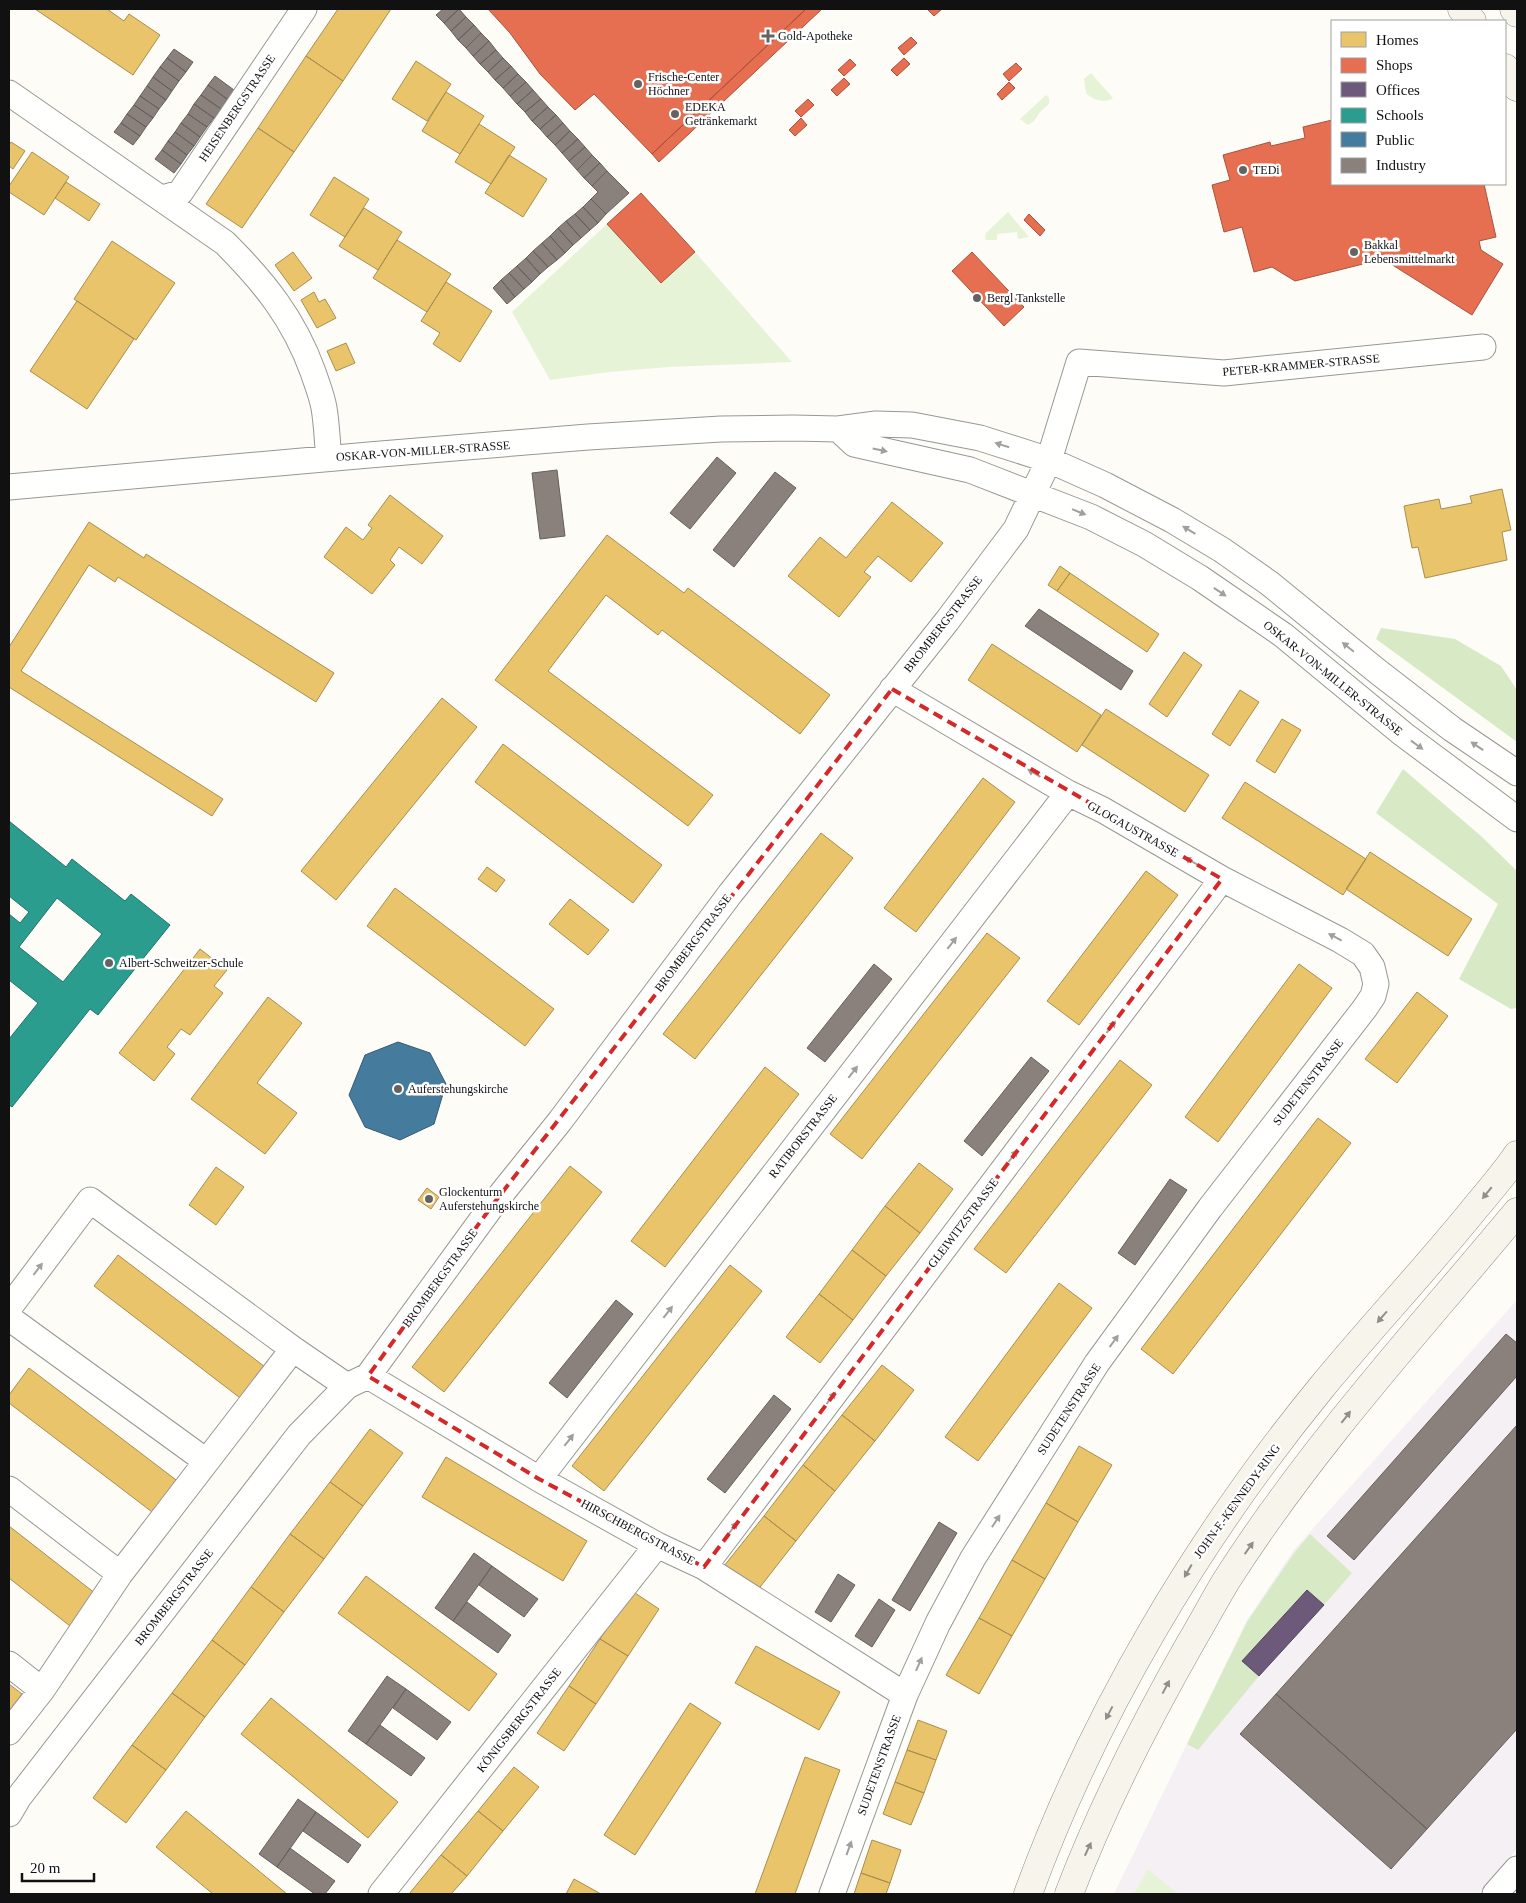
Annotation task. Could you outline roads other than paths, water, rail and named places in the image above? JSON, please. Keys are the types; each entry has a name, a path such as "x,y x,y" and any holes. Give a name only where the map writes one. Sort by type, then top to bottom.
{"main road":[{"path":"1462,9 1471,20"},
{"path":"1514,9 1517,14"},
{"path":"1506,70 1517,87"},
{"name":"JOHN-F.-KENNEDY-RING","path":"1028,1894 1083,1761 1194,1560 1254,1474 1321,1388 1462,1225 1517,1155"},
{"path":"1069,1894 1124,1770 1166,1687 1226,1581 1284,1498 1348,1414 1517,1212"}],"street":[{"name":"HEISENBERGSTRASSE","path":"162,198 180,192 304,9"},
{"path":"9,93 226,243 254,272 280,305 299,339 321,395 329,458"},
{"name":"PETER-KRAMMER-STRASSE","path":"1034,494 1049,460 1079,362 1224,373 1483,347"},
{"name":"OSKAR-VON-MILLER-STRASSE","path":"9,487 588,437 712,430 838,429 876,424 912,425 980,438 1049,460 1111,488 1172,520 1222,550 1269,583 1452,729 1517,773"},
{"name":"OSKAR-VON-MILLER-STRASSE","path":"838,429 854,444 970,470 1091,517 1144,544 1200,578 1283,635 1402,734 1517,818"},
{"name":"BROMBERGSTRASSE","path":"9,1814 19,1797 299,1434 357,1381 494,1203 560,1121 786,822 947,621 1016,529 1034,494"},
{"name":"GLOGAUSTRASSE","path":"892,689 1068,793 1103,810 1222,879 1340,940 1363,954 1372,967"},
{"name":"RATIBORSTRASSE","path":"539,1479 1068,793"},
{"name":"GLEIWITZSTRASSE","path":"704,1567 1222,879"},
{"name":"SUDETENSTRASSE","path":"832,1894 905,1695 938,1623 973,1558 1098,1364 1210,1208 1365,1008 1373,996 1376,984 1372,967"},
{"path":"9,1308 90,1200 293,1348 357,1381"},
{"path":"9,1318 206,1461"},
{"path":"9,1732 42,1690 120,1574 293,1348"},
{"name":"HIRSCHBERGSTRASSE","path":"357,1381 657,1545 704,1567 905,1695"},
{"path":"9,1489 120,1574"},
{"name":"KÖNIGSBERGSTRASSE","path":"381,1894 657,1545"},
{"path":"9,1664 42,1690"},
{"path":"1495,1894 1517,1869"}],"place":[{"name":"Gold-Apotheke","path":"768,36"},
{"name":"Frische-Center Höchner","path":"638,84"},
{"name":"EDEKA Getränkemarkt","path":"675,114"},
{"name":"TEDi","path":"1243,170"},
{"name":"Bakkal Lebensmittelmarkt","path":"1354,252"},
{"name":"Bergl Tankstelle","path":"977,298"},
{"name":"Albert-Schweitzer-Schule","path":"109,963"},
{"name":"Auferstehungskirche","path":"398,1089"},
{"name":"Glockenturm Auferstehungskirche","path":"429,1199"}]}
